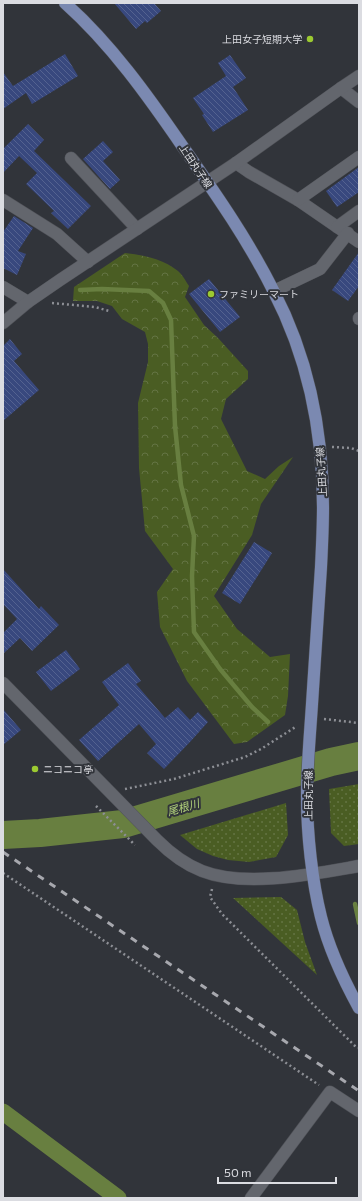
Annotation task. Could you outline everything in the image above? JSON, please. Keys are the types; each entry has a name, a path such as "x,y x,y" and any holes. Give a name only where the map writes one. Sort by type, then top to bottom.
{"main road":[{"name":"上田丸子線","path":"64,3 95,33 129,73 207,181 261,268 274,292 292,331 300,354 317,420 324,508 318,625 310,732 307,817 313,874 327,936 342,974 359,1008"}],"street":[{"path":"3,323 32,300 207,181 236,163 359,76"},
{"path":"341,88 359,102"},
{"path":"298,200 359,157"},
{"path":"71,158 137,229"},
{"path":"236,163 298,200 359,242"},
{"path":"3,200 57,234 88,262"},
{"path":"337,227 359,211"},
{"path":"274,292 320,269 348,233"},
{"path":"3,287 32,300"},
{"path":"3,683 113,796 157,840 180,860 214,875 240,879 274,878 313,874 359,866"},
{"path":"251,1198 330,1092 359,1111"}],"path":[{"path":"32,300 95,307 109,311"},
{"path":"320,447 328,446 351,448 359,451"},
{"path":"113,796 245,757 261,749 311,718 359,723"},
{"path":"96,806 135,845"},
{"path":"3,873 330,1092"},
{"path":"212,889 210,897 222,914 357,1048 359,1048"}],"green space":[{"path":"125,253 146,256 166,263 180,273 189,286 185,297 204,325 248,371 248,379 226,399 221,419 247,471 265,479 279,466 293,457 261,504 252,535 214,596 237,629 270,657 290,654 288,696 285,715 247,742 234,744 187,681 160,627 157,592 173,569 145,531 139,468 138,403 148,362 148,344 145,332 122,319 112,306 97,301 73,301 74,287"},
{"path":"359,784 359,844 344,846 331,833 329,789"},
{"path":"286,803 288,835 276,857 249,862 228,860 213,856 197,849 180,835"},
{"path":"281,897 297,910 305,942 317,975 233,898"}],"building":[{"path":"114,3 154,3 161,11 147,23 145,21 136,29"},
{"path":"65,54 78,76 32,104 26,93 3,109 3,72 13,86"},
{"path":"230,55 246,78 233,87 248,110 213,132 202,115 204,114 193,98 226,76 218,63"},
{"path":"28,124 44,140 34,151 91,206 68,229 51,213 54,211 26,184 37,173 19,156 3,173 3,149"},
{"path":"103,141 113,152 103,161 120,180 110,189 83,159"},
{"path":"359,167 359,192 337,207 326,191"},
{"path":"14,216 33,228 18,251 26,254 17,275 3,268 3,232"},
{"path":"359,252 359,286 348,301 332,290"},
{"path":"209,279 240,317 220,332 189,294"},
{"path":"10,339 22,354 14,361 39,390 3,421 3,346"},
{"path":"254,542 272,553 240,604 222,593"},
{"path":"3,569 39,609 41,606 59,625 32,651 20,638 3,654 3,633 17,619 3,604"},
{"path":"66,650 80,669 51,691 36,672"},
{"path":"128,663 141,681 136,684 165,718 178,707 190,720 198,712 208,722 164,769 147,753 156,744 139,724 98,761 79,740 119,705 102,682"},
{"path":"3,709 21,730 3,745"}],"waterway":[{"path":"80,290 102,289 149,291 163,303 171,320 175,426 181,485 194,536 192,576 194,632 220,669 252,707 268,722"},
{"name":"尾根川","path":"3,835 40,833 123,824 331,762 359,756"},
{"path":"355,904 359,923"},
{"path":"3,1112 118,1198"}],"railway":[{"path":"3,852 359,1091"}],"place":[{"name":"上田女子短期大学","path":"310,39"},
{"name":"ファミリーマート","path":"211,294"},
{"name":"ニコニコ亭","path":"35,769"}]}
